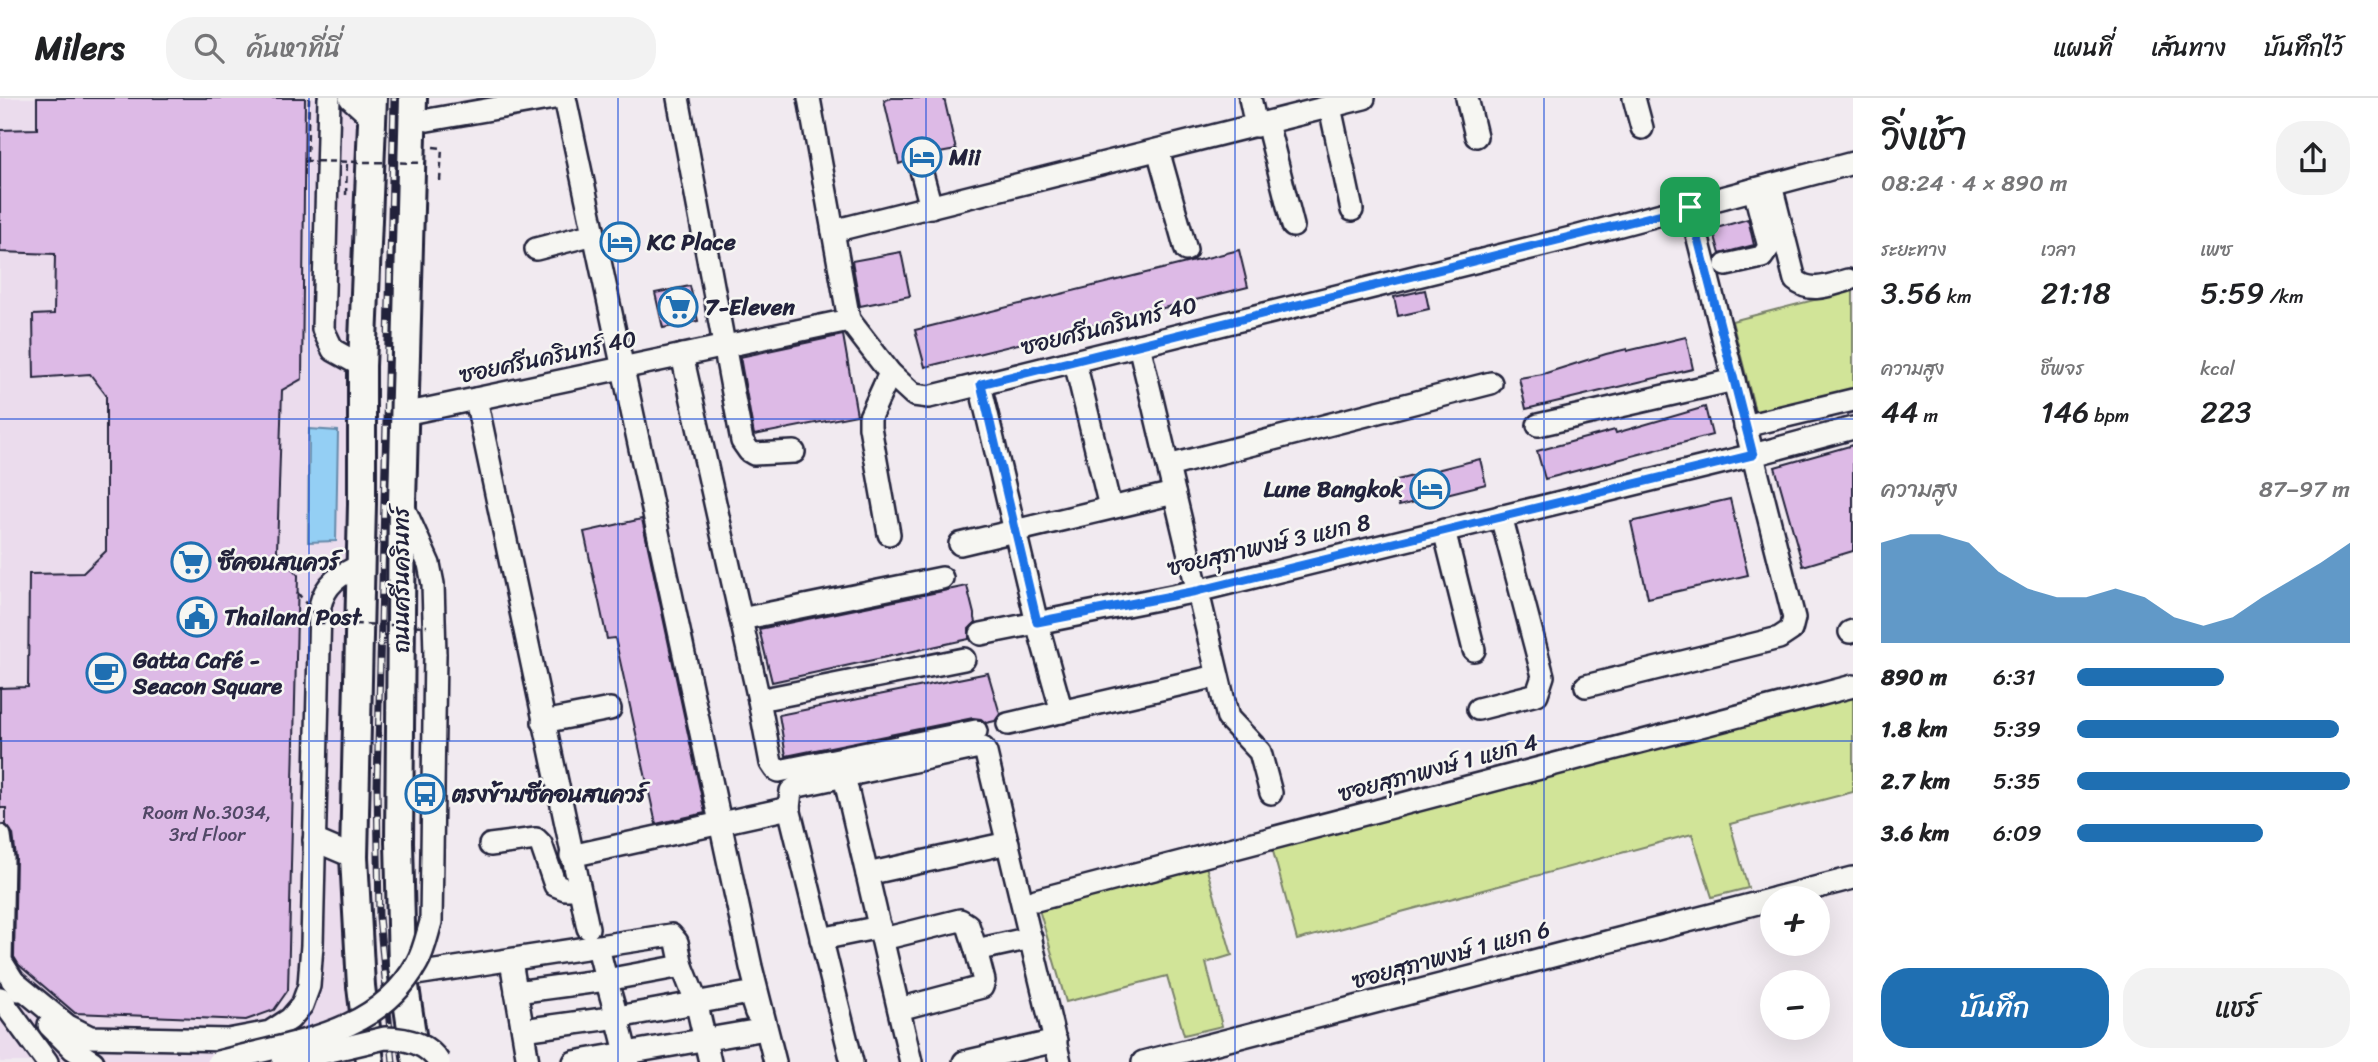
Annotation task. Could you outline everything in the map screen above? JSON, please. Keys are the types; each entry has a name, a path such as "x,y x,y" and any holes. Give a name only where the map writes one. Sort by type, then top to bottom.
{"main road":[{"name":"ถนนศรีนครินทร์","path":"413,98 402,502 399,842 403,976 416,1062"},
{"name":"ถนนศรีนครินทร์","path":"370,1062 360,986 354,857 362,366 373,108"}],"street":[{"path":"329,98 323,329 332,350 362,366"},
{"path":"349,98 373,108"},
{"path":"428,120 554,98"},
{"path":"565,98 751,967 775,1062"},
{"path":"678,98 742,441 749,451 760,455 794,452"},
{"path":"809,98 849,320"},
{"path":"1250,98 1262,124 1293,226"},
{"path":"833,232 1364,98"},
{"path":"1467,98 1476,136"},
{"path":"1634,98 1642,128"},
{"path":"1330,107 1352,210"},
{"path":"1158,150 1186,250"},
{"name":"ซอยศรีนครินทร์ 40","path":"404,414 849,320 890,373 914,395 920,397 1075,362 1690,207 1853,163"},
{"path":"921,170 931,207"},
{"path":"1726,265 1762,257 1769,247 1763,187"},
{"path":"1763,187 1795,280 1803,286 1815,289 1848,279"},
{"path":"1586,686 1779,638 1791,630 1794,618 1690,207"},
{"path":"536,249 594,234"},
{"path":"1139,345 1228,718 1260,752 1270,793"},
{"path":"682,355 771,763 775,769 779,771 976,731"},
{"path":"1075,362 1110,508"},
{"path":"889,534 870,416 890,373"},
{"path":"1538,425 1734,380"},
{"path":"1168,466 1491,383"},
{"path":"981,384 1037,622 1062,712"},
{"path":"476,399 588,928"},
{"path":"1745,426 1853,400"},
{"name":"ซอยสุภาพงษ์ 3 แยก 8","path":"981,634 1197,591 1853,428"},
{"path":"960,544 1174,493"},
{"path":"218,1062 327,1034 360,1021 387,1003 418,962 431,922 435,654 433,584 429,564 402,502"},
{"path":"1478,709 1537,694 1542,686 1543,676 1501,516"},
{"path":"1444,530 1474,650"},
{"path":"6,989 90,1037 228,1040 270,1032 281,1027 296,1012 309,986 312,945 320,606 323,594 332,582 343,573 360,566"},
{"path":"741,619 942,578"},
{"path":"759,700 964,659"},
{"path":"1008,724 1217,676"},
{"name":"ซอยสุภาพงษ์ 1 แยก 4","path":"1036,900 1853,686"},
{"path":"543,722 610,709"},
{"path":"852,1062 789,808 790,793 795,788 844,776 981,747 986,753 1058,1052 964,1062"},
{"path":"844,776 911,1062"},
{"path":"571,856 789,808"},
{"path":"0,836 1,961 6,989 47,1062"},
{"path":"490,845 536,839 541,844 555,885 565,890 579,889"},
{"path":"314,840 354,857"},
{"path":"867,874 1008,843"},
{"name":"ซอยสุภาพงษ์ 1 แยก 6","path":"1821,886 1853,878"},
{"name":"ซอยสุภาพงษ์ 1 แยก 6","path":"1143,1062 1760,902"},
{"path":"821,939 962,920 969,928 976,950 984,981 982,987 899,1009"},
{"path":"403,976 671,935 677,942 682,966 696,1001 710,1062"},
{"path":"976,950 1031,938"},
{"path":"598,947 627,1057"},
{"path":"511,961 528,1062"},
{"path":"516,992 606,981 682,966"},
{"path":"6,989 33,1009 73,1049 93,1062"},
{"path":"523,1030 618,1017 696,1001 750,995 768,1062"},
{"path":"574,1062 627,1057 760,1030"},
{"path":"283,1062 385,1038 401,1038 420,1045 435,1055 439,1062"}],"path":[{"path":"309,98 306,161 427,163"},
{"path":"435,148 442,148 440,181"},
{"path":"346,195 347,161"},
{"path":"297,592 321,623 426,626"}],"shaded area":[{"name":"ซีคอนสแควร์","path":"0,98 359,98 346,787 349,967 355,1058 340,1062 0,1062"}],"green space":[{"path":"1853,290 1853,407 1760,430 1732,321"},
{"path":"1853,692 1853,792 1730,824 1748,888 1712,897 1692,834 1297,940 1271,844"},
{"path":"1205,863 1232,955 1206,963 1222,1026 1184,1035 1167,976 1066,1002 1038,906"}],"water":[{"path":"309,429 338,431 336,541 308,542"}],"building":[{"name":"ซีคอนสแควร์","path":"37,98 305,98 302,379 282,390 277,551 298,575 288,990 274,1010 246,1020 75,1013 19,965 14,957 16,858 13,834 6,825 6,808 0,808 0,688 28,687 29,574 83,573 106,551 106,395 90,374 34,378 33,315 54,314 55,254 0,252 0,130 37,129"},
{"path":"944,98 956,150 918,157 899,164 884,100"},
{"path":"1748,219 1754,245 1720,254 1713,229"},
{"path":"1239,250 1248,287 925,367 915,330"},
{"path":"901,252 910,296 860,306 852,261"},
{"path":"690,286 698,321 663,328 655,293"},
{"path":"1425,290 1429,309 1398,316 1394,297"},
{"path":"843,335 857,415 754,435 740,357"},
{"path":"1686,337 1693,369 1526,409 1519,378 1543,374 1606,354"},
{"path":"1705,407 1712,435 1545,479 1537,451 1615,430 1616,433"},
{"path":"1853,445 1853,551 1803,566 1775,467"},
{"path":"1480,459 1486,484 1399,506 1393,481"},
{"path":"1730,499 1748,575 1648,598 1631,522"},
{"path":"642,519 705,813 656,824 615,638 607,639 584,532"},
{"path":"967,586 976,622 969,629 969,639 772,682 759,629"},
{"path":"988,673 1000,714 995,721 986,723 973,718 786,756 779,715"}],"railway":[{"path":"393,1062 379,917 377,785 394,98"}],"place":[{"name":"Mii","path":"922,157"},
{"name":"KC Place","path":"620,242"},
{"name":"7-Eleven","path":"678,307"},
{"name":"Lune Bangkok","path":"1430,489"},
{"name":"ซีคอนสแควร์","path":"191,562"},
{"name":"Thailand Post","path":"197,617"},
{"name":"Gatta Café - Seacon Square","path":"106,673"},
{"name":"ตรงข้ามซีคอนสแควร์","path":"425,794"}],"route":[{"path":"1690,207 1753,455 1197,591 1037,622 981,384 1690,207"}]}
